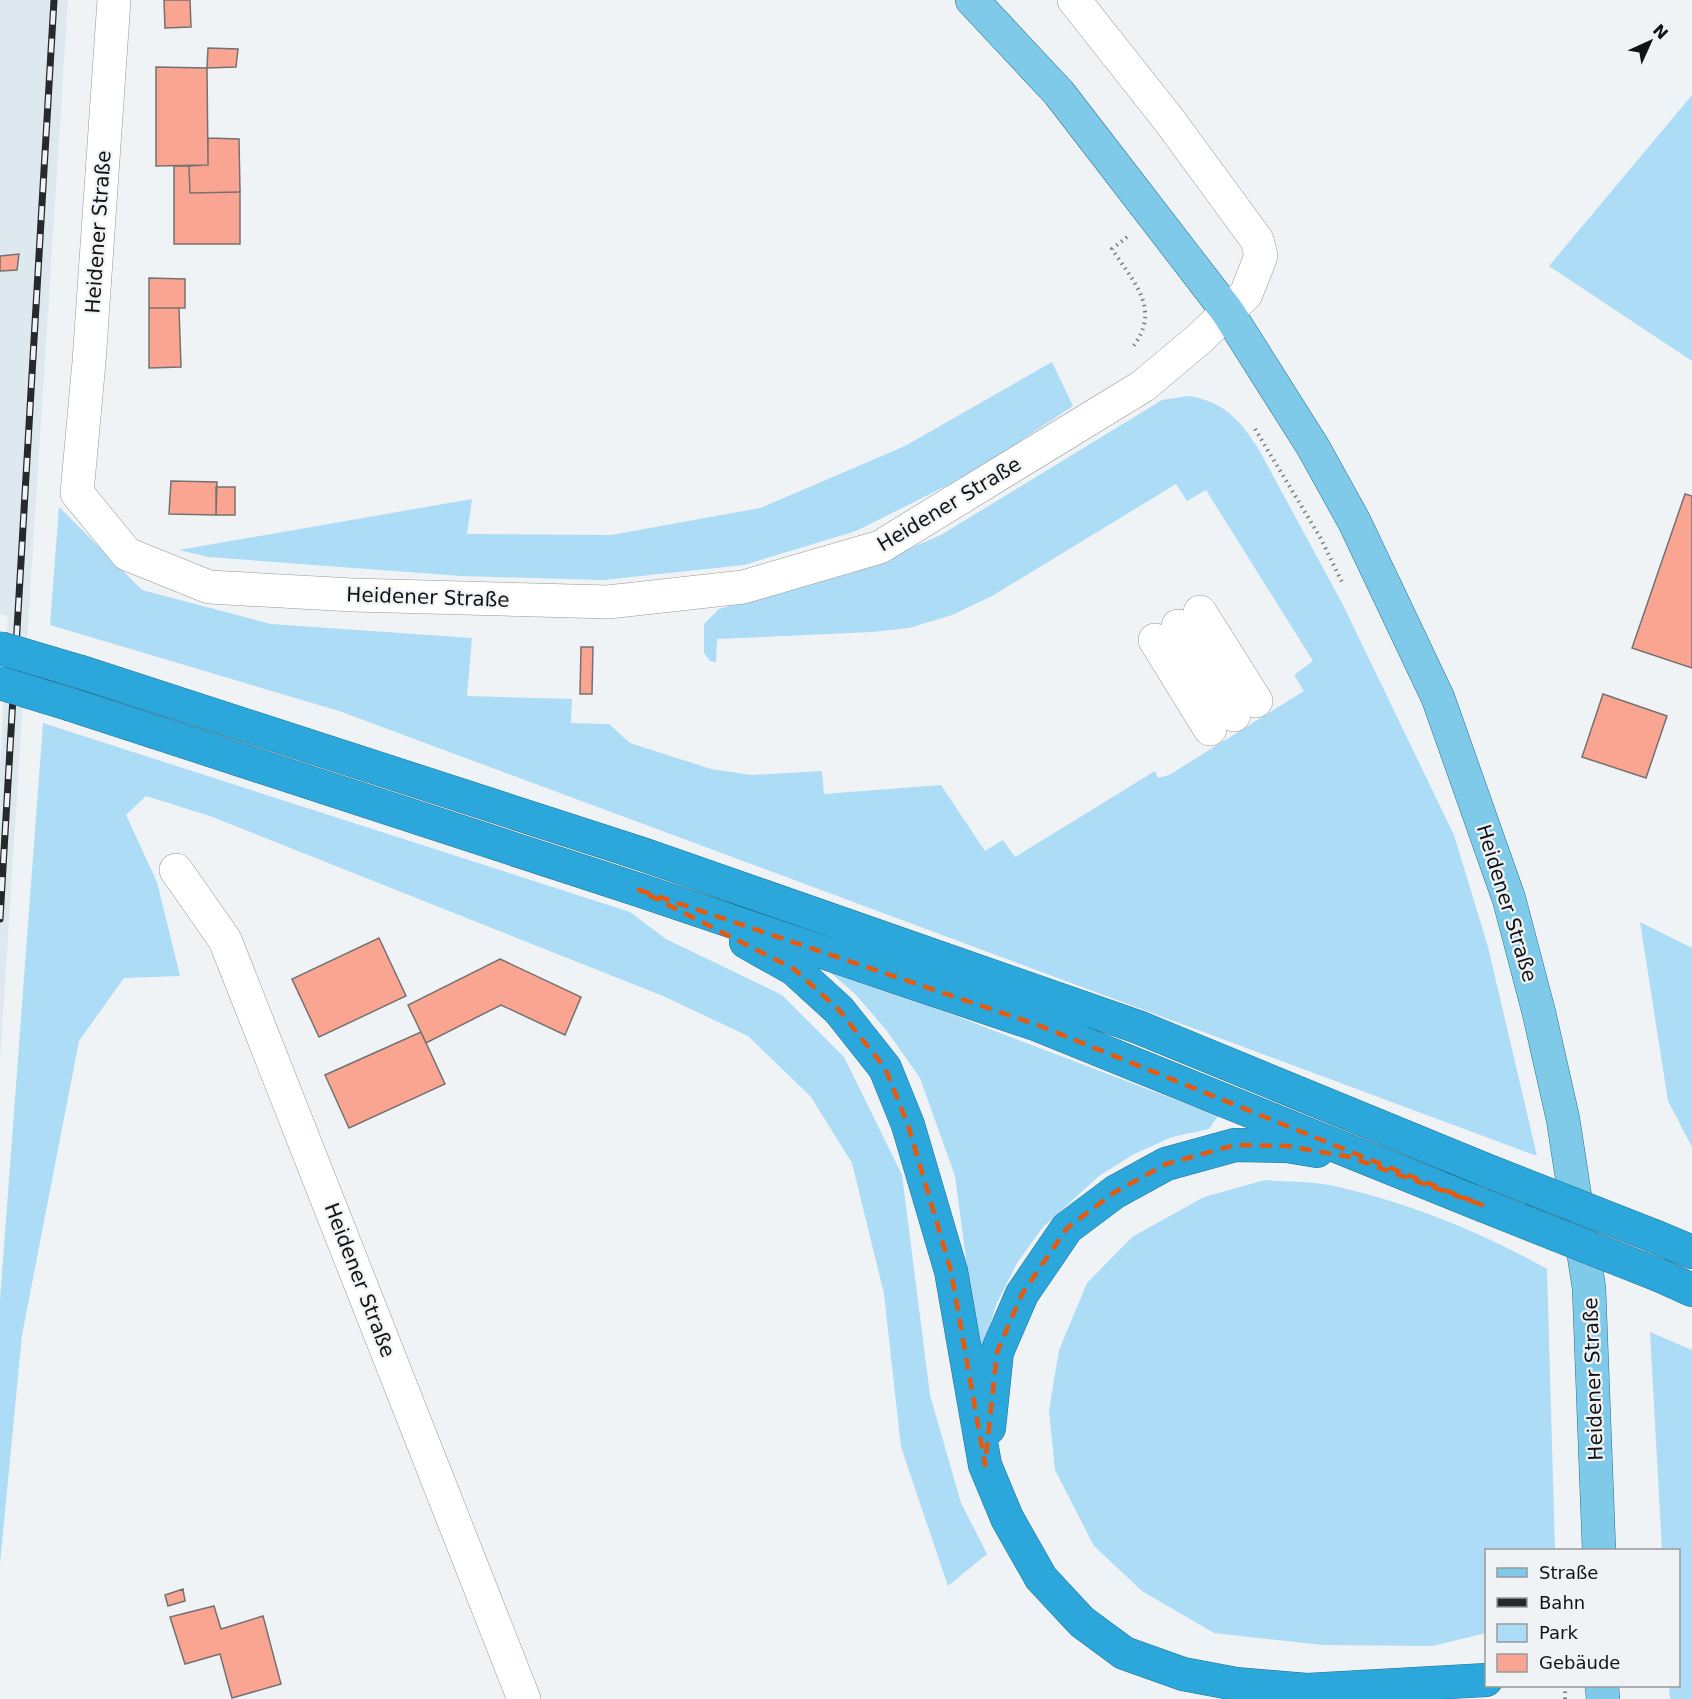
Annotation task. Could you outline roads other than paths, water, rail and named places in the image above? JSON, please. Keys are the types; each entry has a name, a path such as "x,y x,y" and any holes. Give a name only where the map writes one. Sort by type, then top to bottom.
{"highway":[{"path":"0,648 81,672 642,854 1138,1027 1692,1252"},
{"path":"0,683 639,890 1038,1025 1692,1290"},
{"path":"639,890 742,940 794,969 839,1010 885,1068 908,1125 951,1271 985,1465 1007,1518 1041,1578 1082,1622 1124,1653 1183,1674 1236,1684 1307,1690 1485,1680"},
{"path":"985,1465 997,1352 1022,1294 1067,1228 1115,1192 1166,1164 1235,1145 1287,1146 1350,1157 1482,1205"},
{"path":"1387,1687 1430,1699"}],"main road":[{"name":"Heidener Straße","path":"972,0 1059,93 1227,311 1313,447 1354,521 1438,698 1509,899 1539,1013 1563,1119 1589,1288 1599,1549"}],"street":[{"name":"Heidener Straße","path":"114,0 90,351 77,493 127,554 209,587 353,595 608,602 743,587 880,547 1143,386 1227,311"},
{"path":"1074,0 1169,120 1257,240 1261,256 1245,294 1227,311"},
{"path":"1178,626 1233,715"},
{"name":"Heidener Straße","path":"176,870 225,940 524,1699"}],"railway":[{"path":"0,919 54,0"}]}
